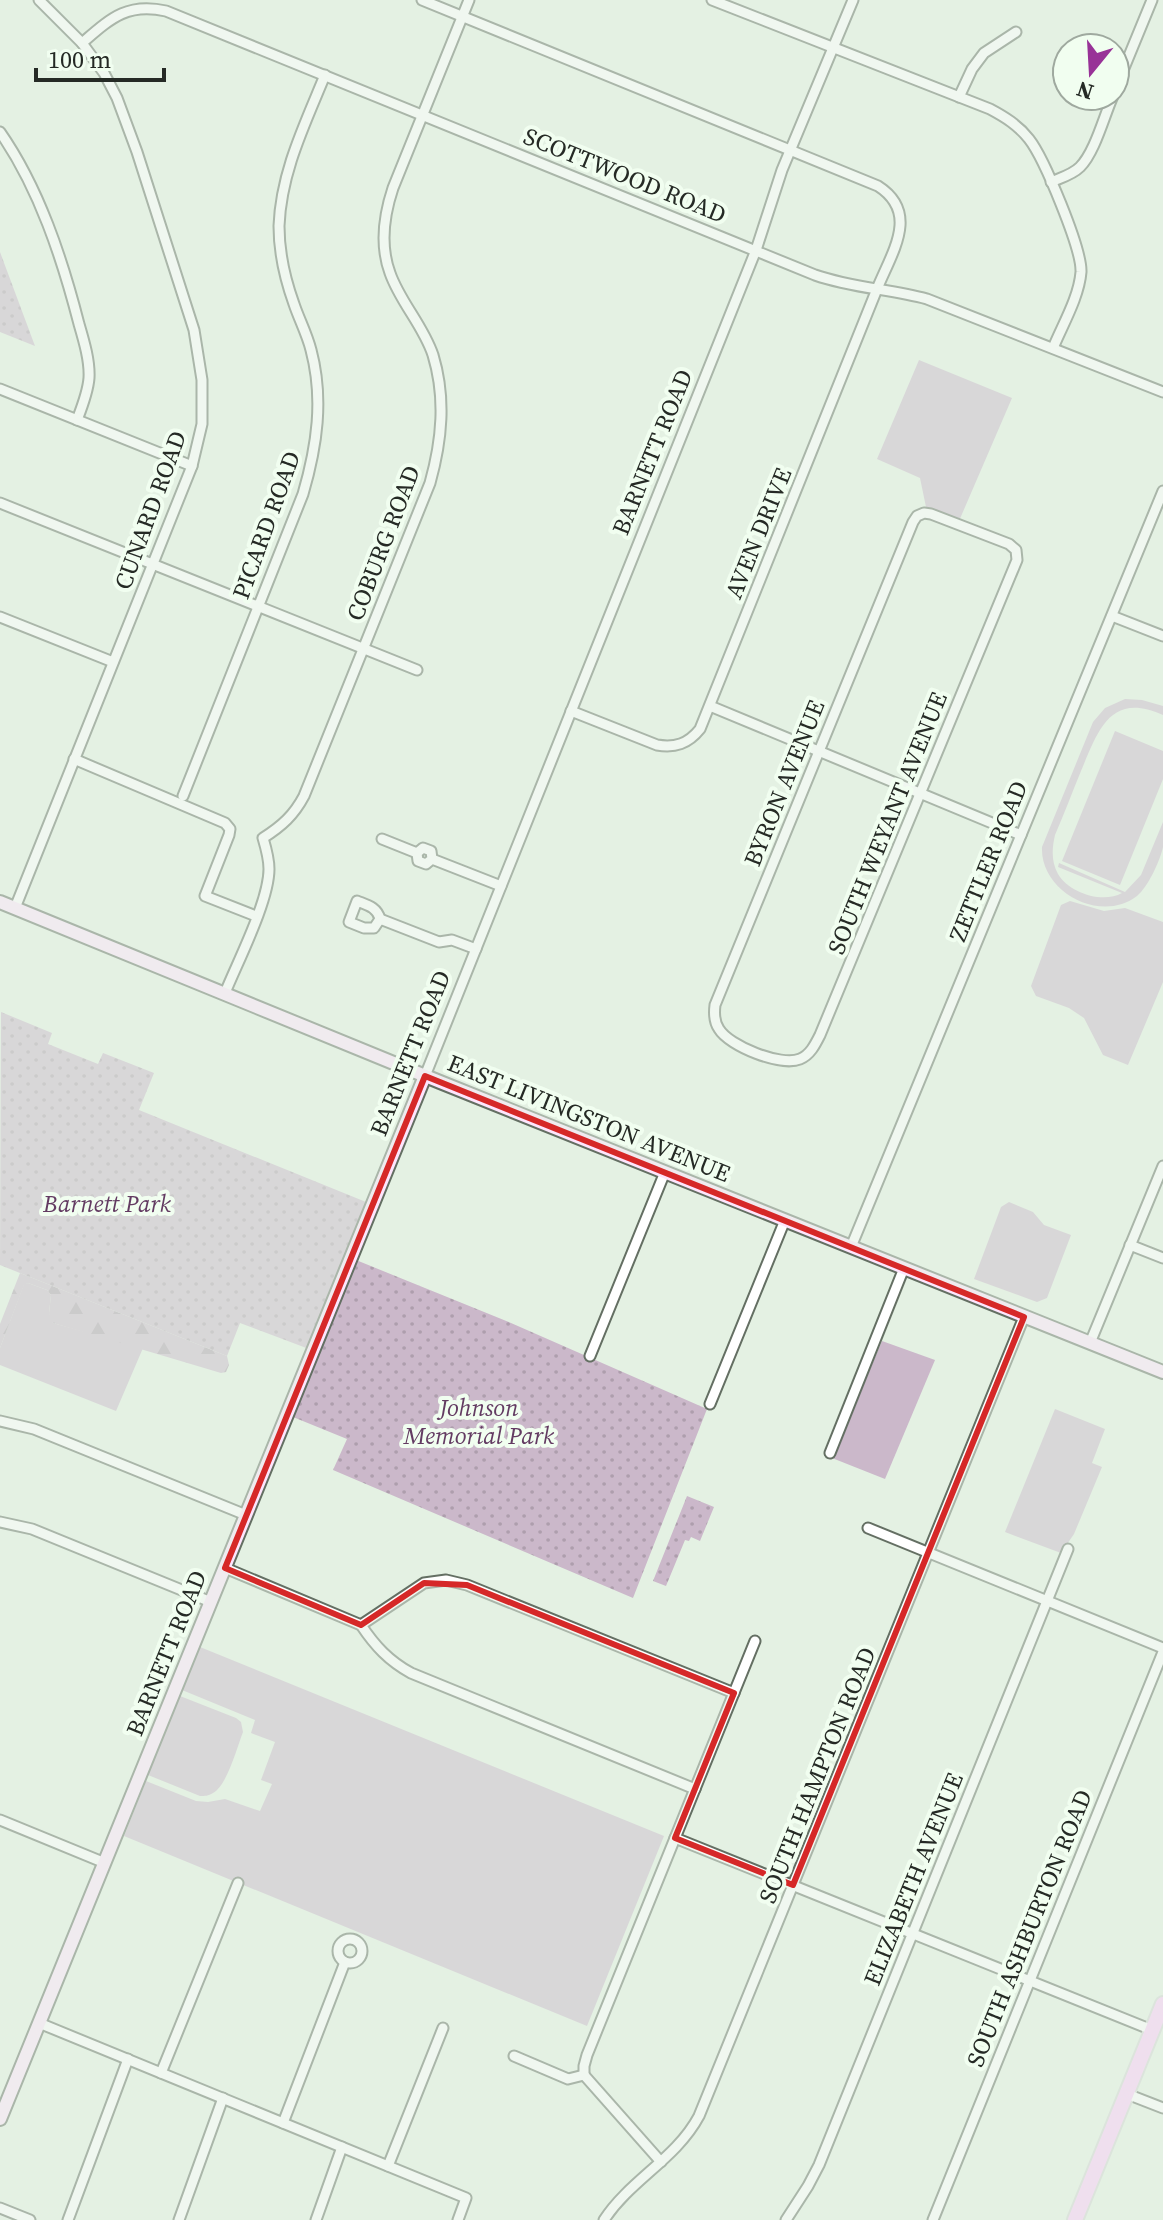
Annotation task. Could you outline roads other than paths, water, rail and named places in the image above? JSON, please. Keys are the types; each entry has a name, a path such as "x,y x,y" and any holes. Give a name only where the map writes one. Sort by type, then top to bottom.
{"main road":[{"name":"EAST LIVINGSTON AVENUE","path":"0,902 1163,1372"},
{"name":"BARNETT ROAD","path":"0,2119 425,1076"},
{"path":"1075,2220 1163,2004"}],"street":[{"name":"CUNARD ROAD","path":"15,908 192,466 202,424 202,380 194,330 127,122 104,73 82,43 39,0"},
{"path":"422,0 791,150"},
{"name":"COBURG ROAD","path":"225,993 264,895 269,869 263,838 287,820 304,796 436,462 441,428 441,390 432,352 390,275 385,234 388,203 469,0"},
{"name":"BARNETT ROAD","path":"425,1076 853,0"},
{"path":"1131,51 1152,0"},
{"path":"718,1 832,49 990,109 1019,128 1040,156 1076,243 1081,266 1077,290 1053,348"},
{"name":"SCOTTWOOD ROAD","path":"82,43 108,21 126,11 157,9 833,281 927,299 1163,392"},
{"path":"959,97 972,69 984,53 1016,32"},
{"name":"PICARD ROAD","path":"183,796 303,494 313,461 318,390 311,348 282,267 279,228 282,191 293,154 325,75"},
{"path":"1051,182 1080,167 1089,154 1106,112"},
{"path":"0,132 40,208 74,304 86,350 89,379 77,420"},
{"name":"AVEN DRIVE","path":"571,711 657,745 686,743 700,729 899,233 902,220 890,193 791,150"},
{"path":"0,389 192,466"},
{"name":"ZETTLER ROAD","path":"851,1247 1163,491"},
{"path":"0,503 417,670"},
{"name":"SOUTH WEYANT AVENUE","path":"756,1052 777,1060 791,1061 802,1058 816,1044 1017,560 1014,547 1009,544 931,514 920,514"},
{"name":"BYRON AVENUE","path":"756,1052 725,1037 715,1021 715,1005 913,522 920,514"},
{"path":"1112,616 1163,636"},
{"path":"0,617 113,662"},
{"path":"710,706 1021,835"},
{"path":"74,759 225,823 230,829 229,835 205,896 256,916"},
{"path":"382,839 417,853 427,848 431,851 432,859 501,886"},
{"path":"380,919 439,942 452,940 476,949"},
{"path":"1090,1343 1163,1166"},
{"path":"590,1356 665,1172"},
{"path":"710,1404 785,1220"},
{"path":"1130,1245 1163,1258"},
{"path":"830,1453 904,1268"},
{"name":"SOUTH HAMPTON ROAD","path":"604,2220 622,2197 687,2135 699,2116 1024,1317"},
{"path":"0,1421 34,1429 246,1515"},
{"path":"0,1522 32,1529 211,1602"},
{"path":"868,1528 1163,1650"},
{"name":"ELIZABETH AVENUE","path":"786,2220 819,2165 1068,1549"},
{"path":"225,1568 361,1625 383,1653 411,1673 695,1789"},
{"path":"361,1625 424,1583 446,1580 467,1585 734,1693"},
{"path":"661,2162 584,2075 584,2066 755,1641"},
{"name":"SOUTH ASHBURTON ROAD","path":"933,2220 1163,1650"},
{"path":"0,1820 105,1863"},
{"path":"675,1838 1152,2030"},
{"path":"161,2073 238,1883"},
{"path":"283,2123 345,1962"},
{"path":"39,2023 466,2198 458,2220"},
{"path":"388,2166 443,2028"},
{"path":"514,2056 568,2079 584,2075"},
{"path":"68,2220 128,2059"},
{"path":"1127,2094 1163,2108"},
{"path":"179,2220 223,2098"},
{"path":"316,2220 342,2147"},
{"path":"0,2208 30,2220"}],"park label":[{"name":"Barnett Park","path":"107,1203"},
{"name":"Johnson Memorial Park","path":"479,1421"}]}
